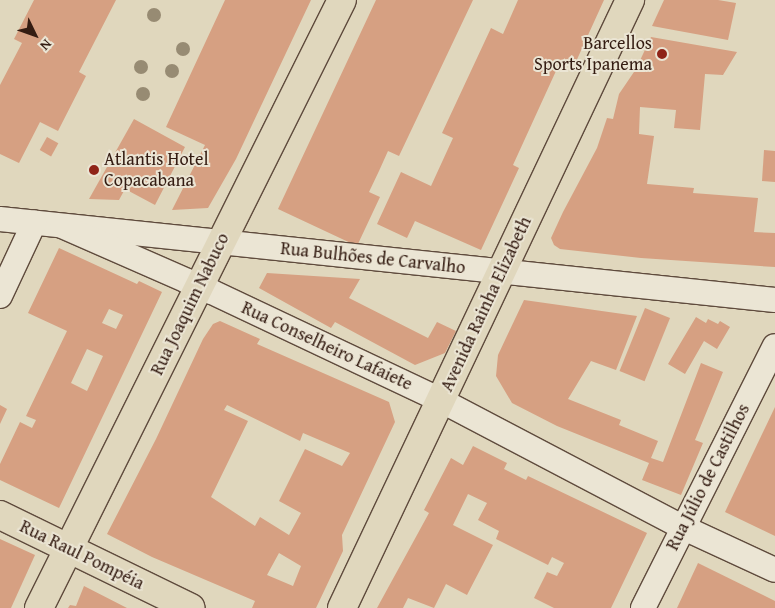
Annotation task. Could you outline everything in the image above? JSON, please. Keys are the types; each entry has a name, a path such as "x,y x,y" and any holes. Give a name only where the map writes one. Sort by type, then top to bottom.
{"main road":[{"name":"Rua Joaquim Nabuco","path":"39,608 342,0"},
{"name":"Avenida Rainha Elizabeth","path":"342,608 630,0"},
{"name":"Rua Raul Pompéia","path":"0,515 191,608"}],"street":[{"name":"Rua Bulhões de Carvalho","path":"0,219 222,241 501,273 775,300"},
{"path":"0,296 34,223"},
{"name":"Rua Conselheiro Lafaiete","path":"62,226 187,281 198,289 212,292 440,400 682,527 775,570"},
{"name":"Rua Júlio de Castilhos","path":"643,608 682,527 775,346"}],"building":[{"path":"34,0 116,0 79,72 86,76 58,131 40,122 19,163 0,154 0,85 22,43 14,39"},
{"path":"225,0 311,0 236,159 208,208 172,210 205,145 166,127"},
{"path":"376,0 473,0 399,156 388,151 369,192 380,197 357,246 278,209"},
{"path":"518,0 604,0 574,66 561,60 513,165 519,168 481,250 415,221 407,238 377,224 401,172 431,186 453,138 442,133 491,28 503,34"},
{"path":"664,0 718,0 736,3 728,40 652,26"},
{"path":"651,37 737,52 723,75 705,74 700,130 674,128 676,110 640,107 639,134 654,136 647,184 694,188 693,193 758,198 754,232 775,233 775,267 641,258 560,249 554,245 551,238 563,212 597,148 607,118 613,119 619,94 636,69"},
{"path":"134,119 185,147 155,205 125,189 119,200 89,199"},
{"path":"47,137 58,143 51,156 40,150"},
{"path":"764,150 775,151 775,182 762,181"},
{"path":"59,248 137,284 139,281 162,292 59,508 0,480 0,464 20,422 32,428 36,420 26,416 67,331 28,313","holes":["109,309 123,315 116,329 102,323","87,349 103,356 87,391 71,383"]},
{"path":"267,273 360,279 349,298 428,338 437,322 456,331 445,353 415,365 335,322 331,328 259,288"},
{"path":"524,300 637,316 616,370 591,361 568,399 621,420 619,425 658,441 651,458 663,462 701,363 723,372 695,440 703,443 681,495 642,480 649,463 557,426 512,403 496,376 498,355"},
{"path":"645,308 670,318 645,381 620,371"},
{"path":"696,317 706,323 708,319 718,324 720,321 730,327 717,349 704,341 685,374 668,364"},
{"path":"220,321 260,339 257,344 389,402 395,422 342,535 343,551 316,608 252,608 255,601 152,557 107,534 156,439 203,339 213,324","holes":["227,405 300,441 303,433 350,453 342,466 305,449 279,501 301,513 289,535 260,517 255,526 211,497 248,421 224,410","279,553 301,566 293,586 267,575"]},
{"path":"0,405 7,409 0,424"},
{"path":"775,407 775,536 725,512"},
{"path":"473,446 507,463 504,469 526,480 528,476 647,533 611,608 554,608 534,598 547,572 557,576 564,563 552,557 548,565 496,539 499,531 478,520 487,503 468,494 453,525 493,545 467,595 446,584 434,608 408,598 403,608 377,608 429,513 424,510 451,458 463,465"},
{"path":"0,539 35,555 11,608 0,608"},
{"path":"698,563 775,601 775,608 677,608"},
{"path":"84,586 127,608 68,608 70,605 76,606"}],"place":[{"name":"Barcellos Sports Ipanema","path":"662,54"},
{"name":"Atlantis Hotel Copacabana","path":"94,170"}]}
